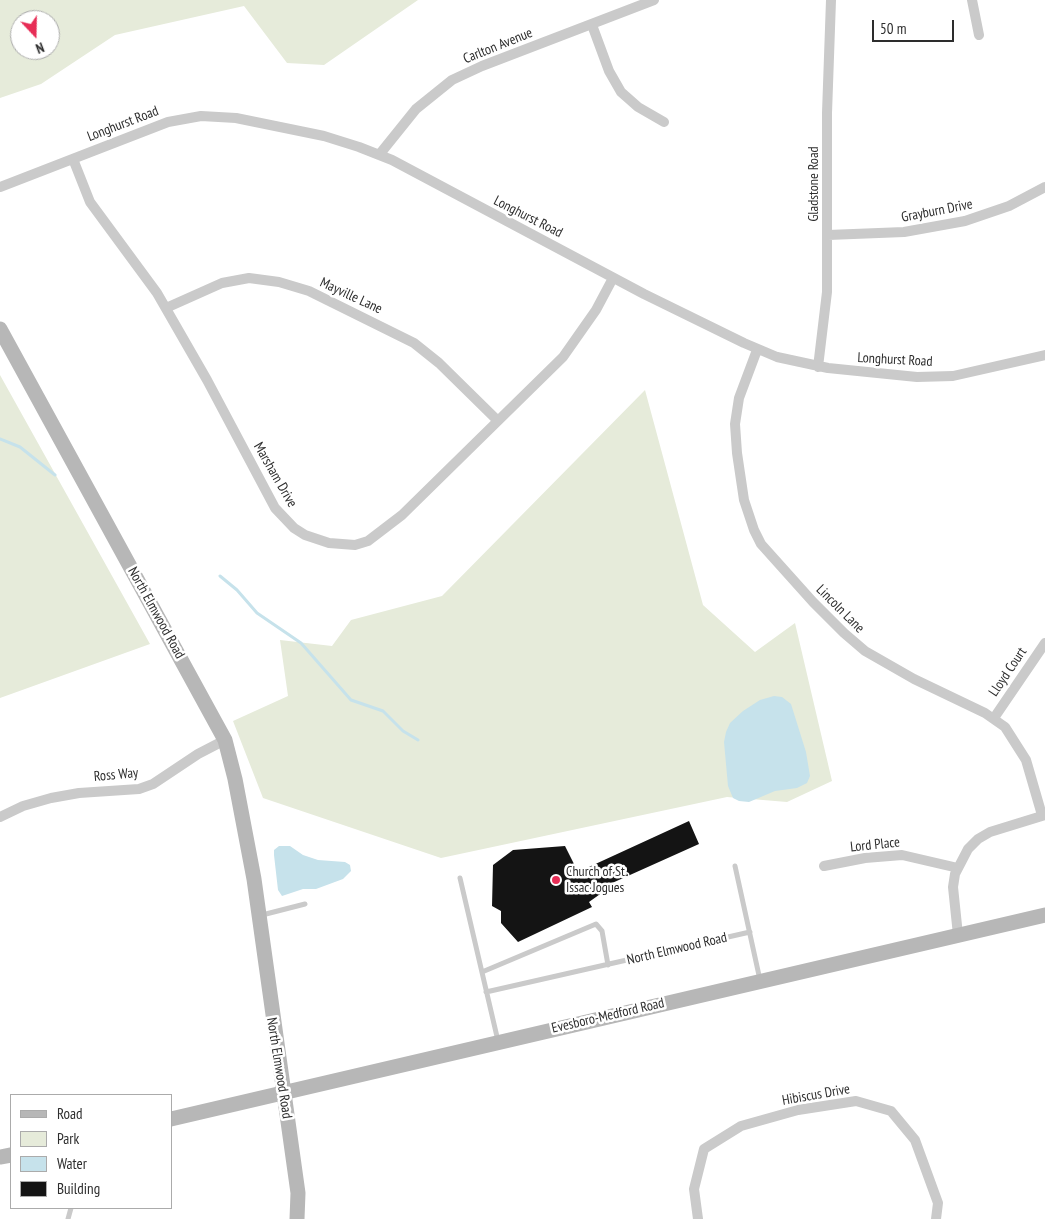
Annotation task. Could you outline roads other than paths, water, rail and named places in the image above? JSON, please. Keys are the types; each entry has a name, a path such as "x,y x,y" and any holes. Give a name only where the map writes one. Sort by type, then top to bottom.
{"main road":[{"name":"North Elmwood Road","path":"0,329 225,740 235,779 259,916 298,1193 297,1219"},
{"name":"Evesboro-Medford Road","path":"172,1118 1045,915"}],"street":[{"name":"Carlton Avenue","path":"379,155 416,109 452,80 482,66 654,0"},
{"name":"Gladstone Road","path":"818,367 826,307 828,235 827,112 831,0"},
{"path":"972,0 980,35"},
{"path":"592,25 609,71 621,92 638,107 664,122"},
{"name":"Longhurst Road","path":"0,187 152,126 201,116 236,118 341,141 379,155 613,278 757,350 777,357 818,367 899,376 953,376 1045,355"},
{"name":"Marsham Drive","path":"72,159 90,202 141,269 166,308 275,508 294,528 317,539 342,545 355,545 380,534 402,515 563,356 596,310 613,278"},
{"name":"Grayburn Drive","path":"828,235 904,232 957,223 1010,206 1045,186"},
{"name":"Mayville Lane","path":"166,308 216,286 249,278 279,282 309,291 414,343 439,363 497,420"},
{"name":"Lincoln Lane","path":"757,350 739,398 735,424 736,453 744,500 761,544 813,602 865,651 914,679 994,718 1013,737 1023,754 1035,784 1044,815"},
{"name":"Lloyd Court","path":"994,718 1045,643"},
{"name":"Ross Way","path":"0,817 23,806 51,798 79,792 139,788 153,784 198,754 225,740"},
{"path":"958,935 953,899 958,868 968,849 978,839 1004,826 1044,815"},
{"name":"Lord Place","path":"824,866 866,858 902,855 958,868"},
{"name":"Hibiscus Drive","path":"698,1219 694,1189 704,1149 741,1126 798,1110 856,1101 891,1111 915,1140 938,1203 936,1219"}],"lane":[{"path":"735,866 760,981"},
{"path":"460,878 498,1042"},
{"path":"259,916 305,904"},
{"path":"482,972 596,924 602,931 608,965"},
{"name":"North Elmwood Road","path":"486,992 750,932"}],"water":[{"path":"774,696 782,697 791,704 806,752 810,776 807,783 797,788 775,791 749,802 739,801 733,798 728,786 724,742 726,732 730,723 743,711 760,700"},
{"path":"279,846 290,846 303,855 318,860 345,862 350,865 351,871 343,879 316,889 303,889 282,896 278,890 274,855 274,850"}],"waterway":[{"path":"0,439 20,447 55,475"},
{"path":"220,576 237,590 257,613 301,643 351,700 383,711 403,731 418,740"}],"place":[{"name":"Church of St. Issac Jogues","path":"556,880"}]}
